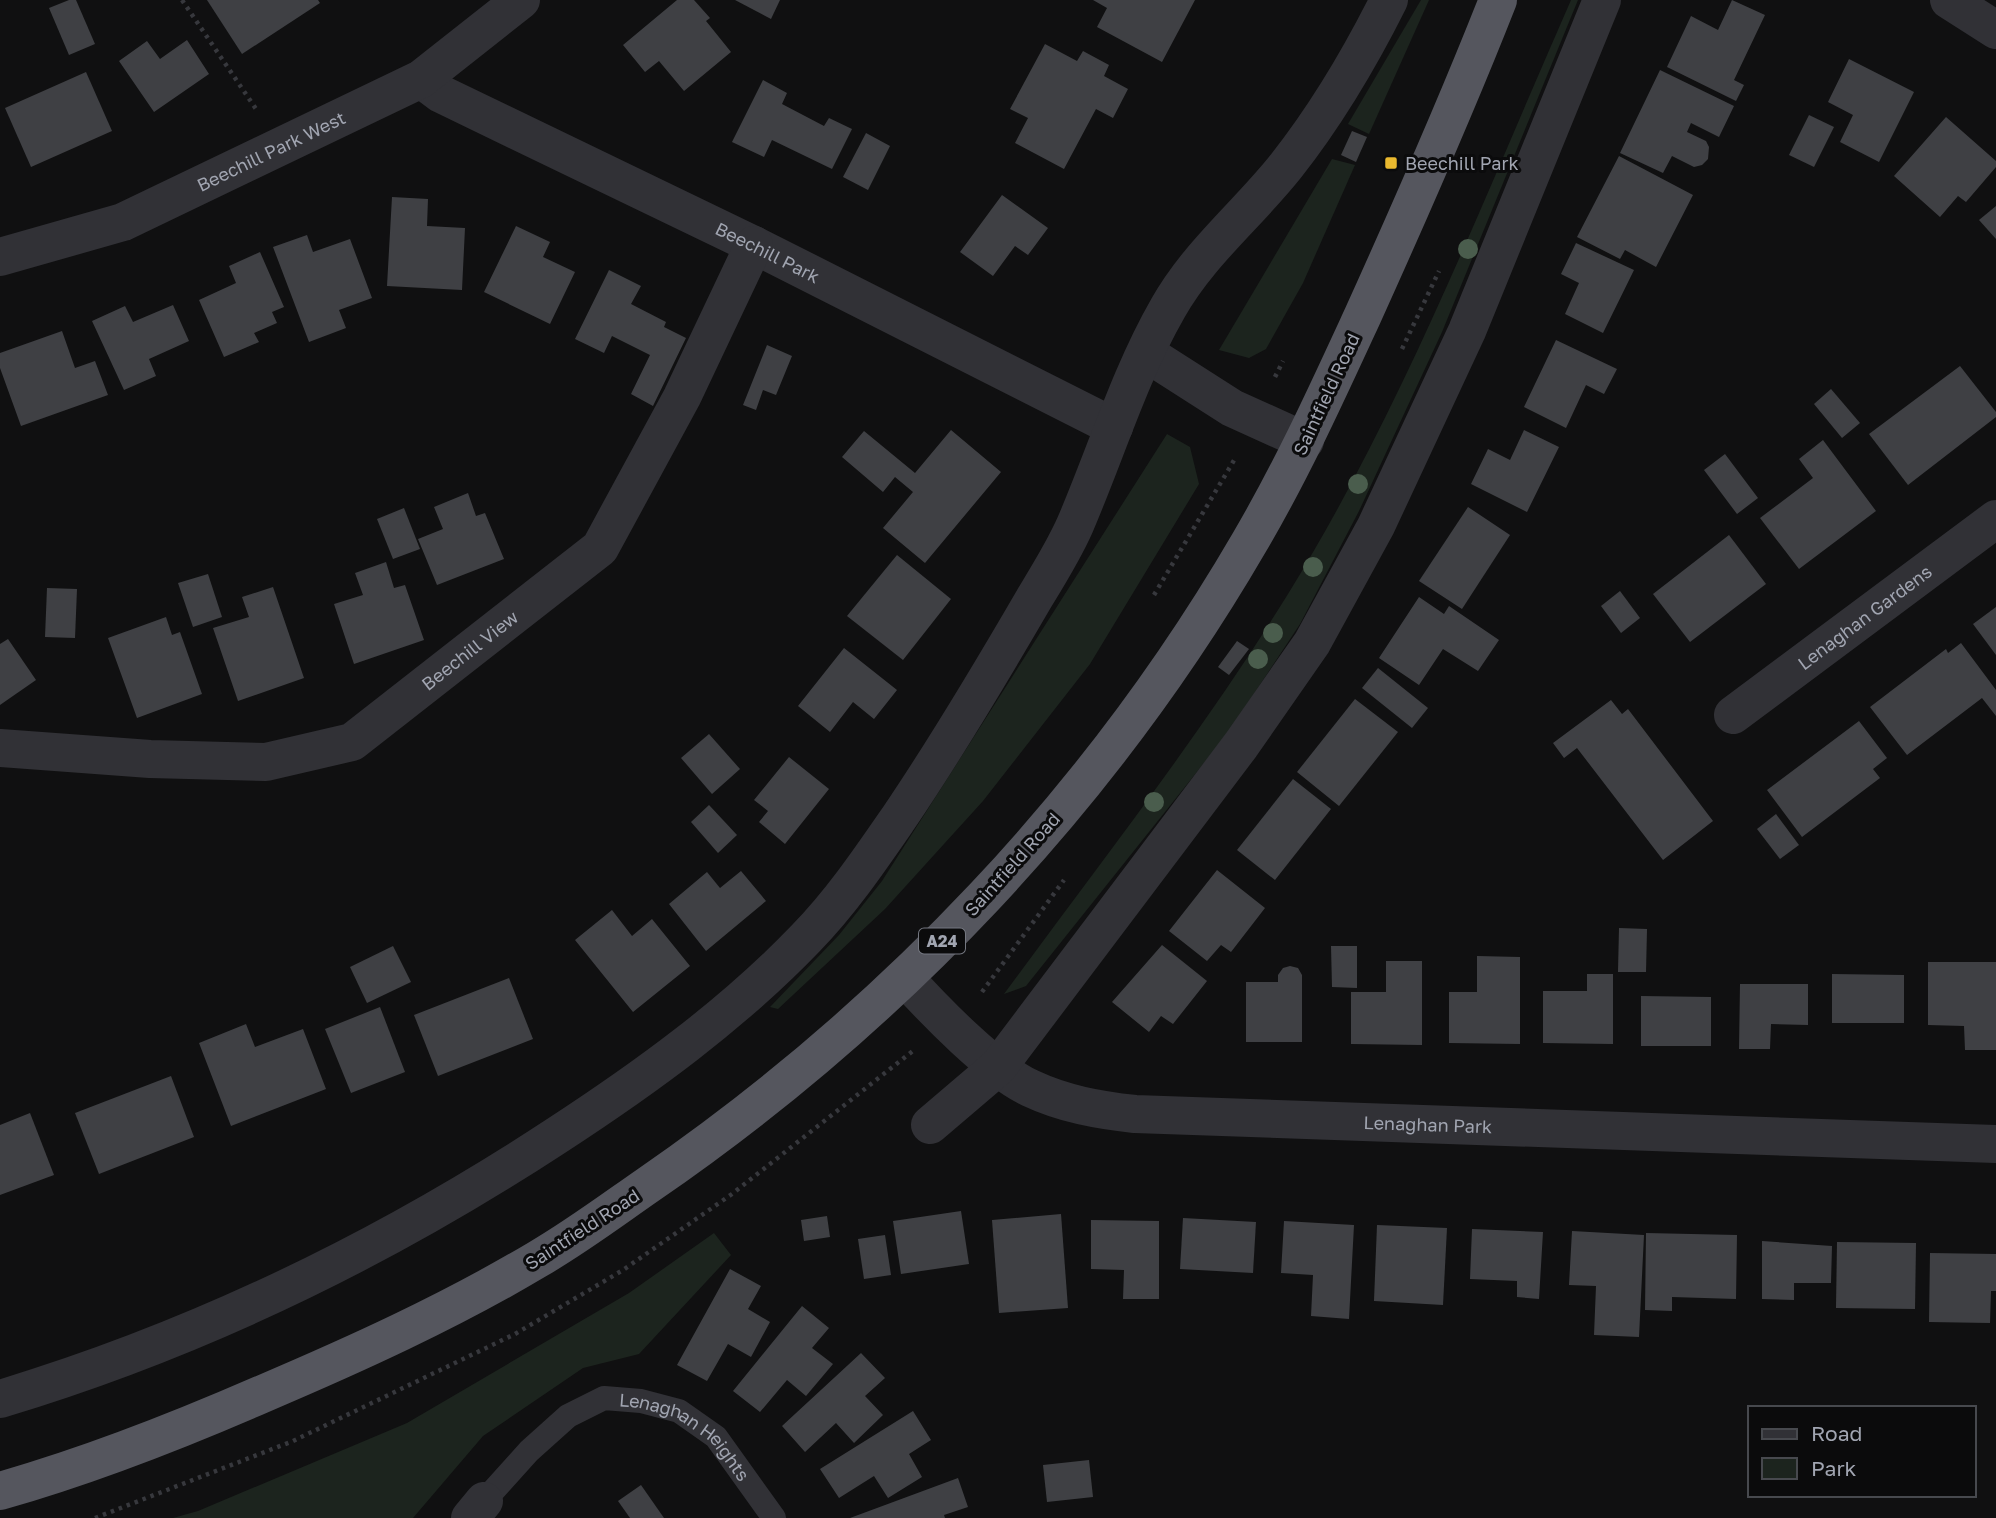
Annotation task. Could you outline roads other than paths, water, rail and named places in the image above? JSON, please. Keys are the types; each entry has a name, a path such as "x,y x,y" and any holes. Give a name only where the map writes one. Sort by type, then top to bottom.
{"highway":[{"name":"Saintfield Road","path":"0,1491 193,1424 346,1358 540,1258 711,1142 820,1055 905,978 1013,865 1080,786 1167,671 1248,545 1305,441 1454,113 1498,0"}],"street":[{"name":"Beechill Park West","path":"0,257 123,222 279,149 421,79 522,0"},
{"path":"0,1399 160,1342 275,1292 391,1235 511,1166 622,1093 715,1023 806,937 861,873 916,791 1031,606 1073,529 1146,353 1192,270 1285,168 1365,49 1389,0"},
{"path":"930,1125 998,1067 1241,745 1312,643 1376,526 1467,331 1602,0"},
{"path":"1949,0 1996,30"},
{"name":"Beechill Park","path":"421,79 441,94 754,245 1114,427"},
{"name":"Beechill View","path":"0,748 149,759 266,762 352,742 600,548 682,397 754,245"},
{"path":"1146,353 1232,408 1305,441"},
{"name":"Lenaghan Gardens","path":"1733,715 1996,519"},
{"name":"Lenaghan Park","path":"905,978 935,1011 998,1067 1028,1087 1055,1099 1093,1110 1135,1114 1996,1144"}],"lane":[{"name":"Lenaghan Heights","path":"477,1510 529,1451 568,1416 604,1398 641,1401 679,1411 716,1437 774,1518"}],"place":[{"name":"Beechill Park","path":"1391,163"}]}
